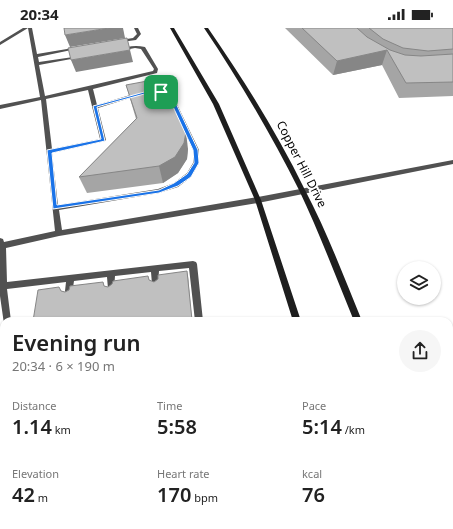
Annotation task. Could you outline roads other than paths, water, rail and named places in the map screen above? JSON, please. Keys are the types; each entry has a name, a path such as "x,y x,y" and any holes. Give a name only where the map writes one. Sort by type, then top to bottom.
{"main road":[{"path":"172,28 216,104 258,200 296,317"},
{"name":"Copper Hill Drive","path":"206,28 251,96 302,191 356,317"}],"street":[{"path":"0,44 26,28"},
{"path":"30,28 43,98 59,233"},
{"path":"111,43 134,39 139,34 136,28"},
{"path":"35,56 88,47"},
{"path":"0,107 90,88 155,72 156,69 143,48 135,47 112,51"},
{"path":"37,64 82,56"},
{"path":"49,152 103,140 90,88"},
{"path":"55,208 159,191 176,185 189,175 196,163 196,150 171,97 161,92 151,92 95,107"},
{"path":"7,317 0,245 59,233 258,200 453,162"},
{"path":"3,286 193,264 199,317"},
{"path":"155,268 155,282"},
{"path":"111,273 111,286"},
{"path":"69,291 70,278"}]}
